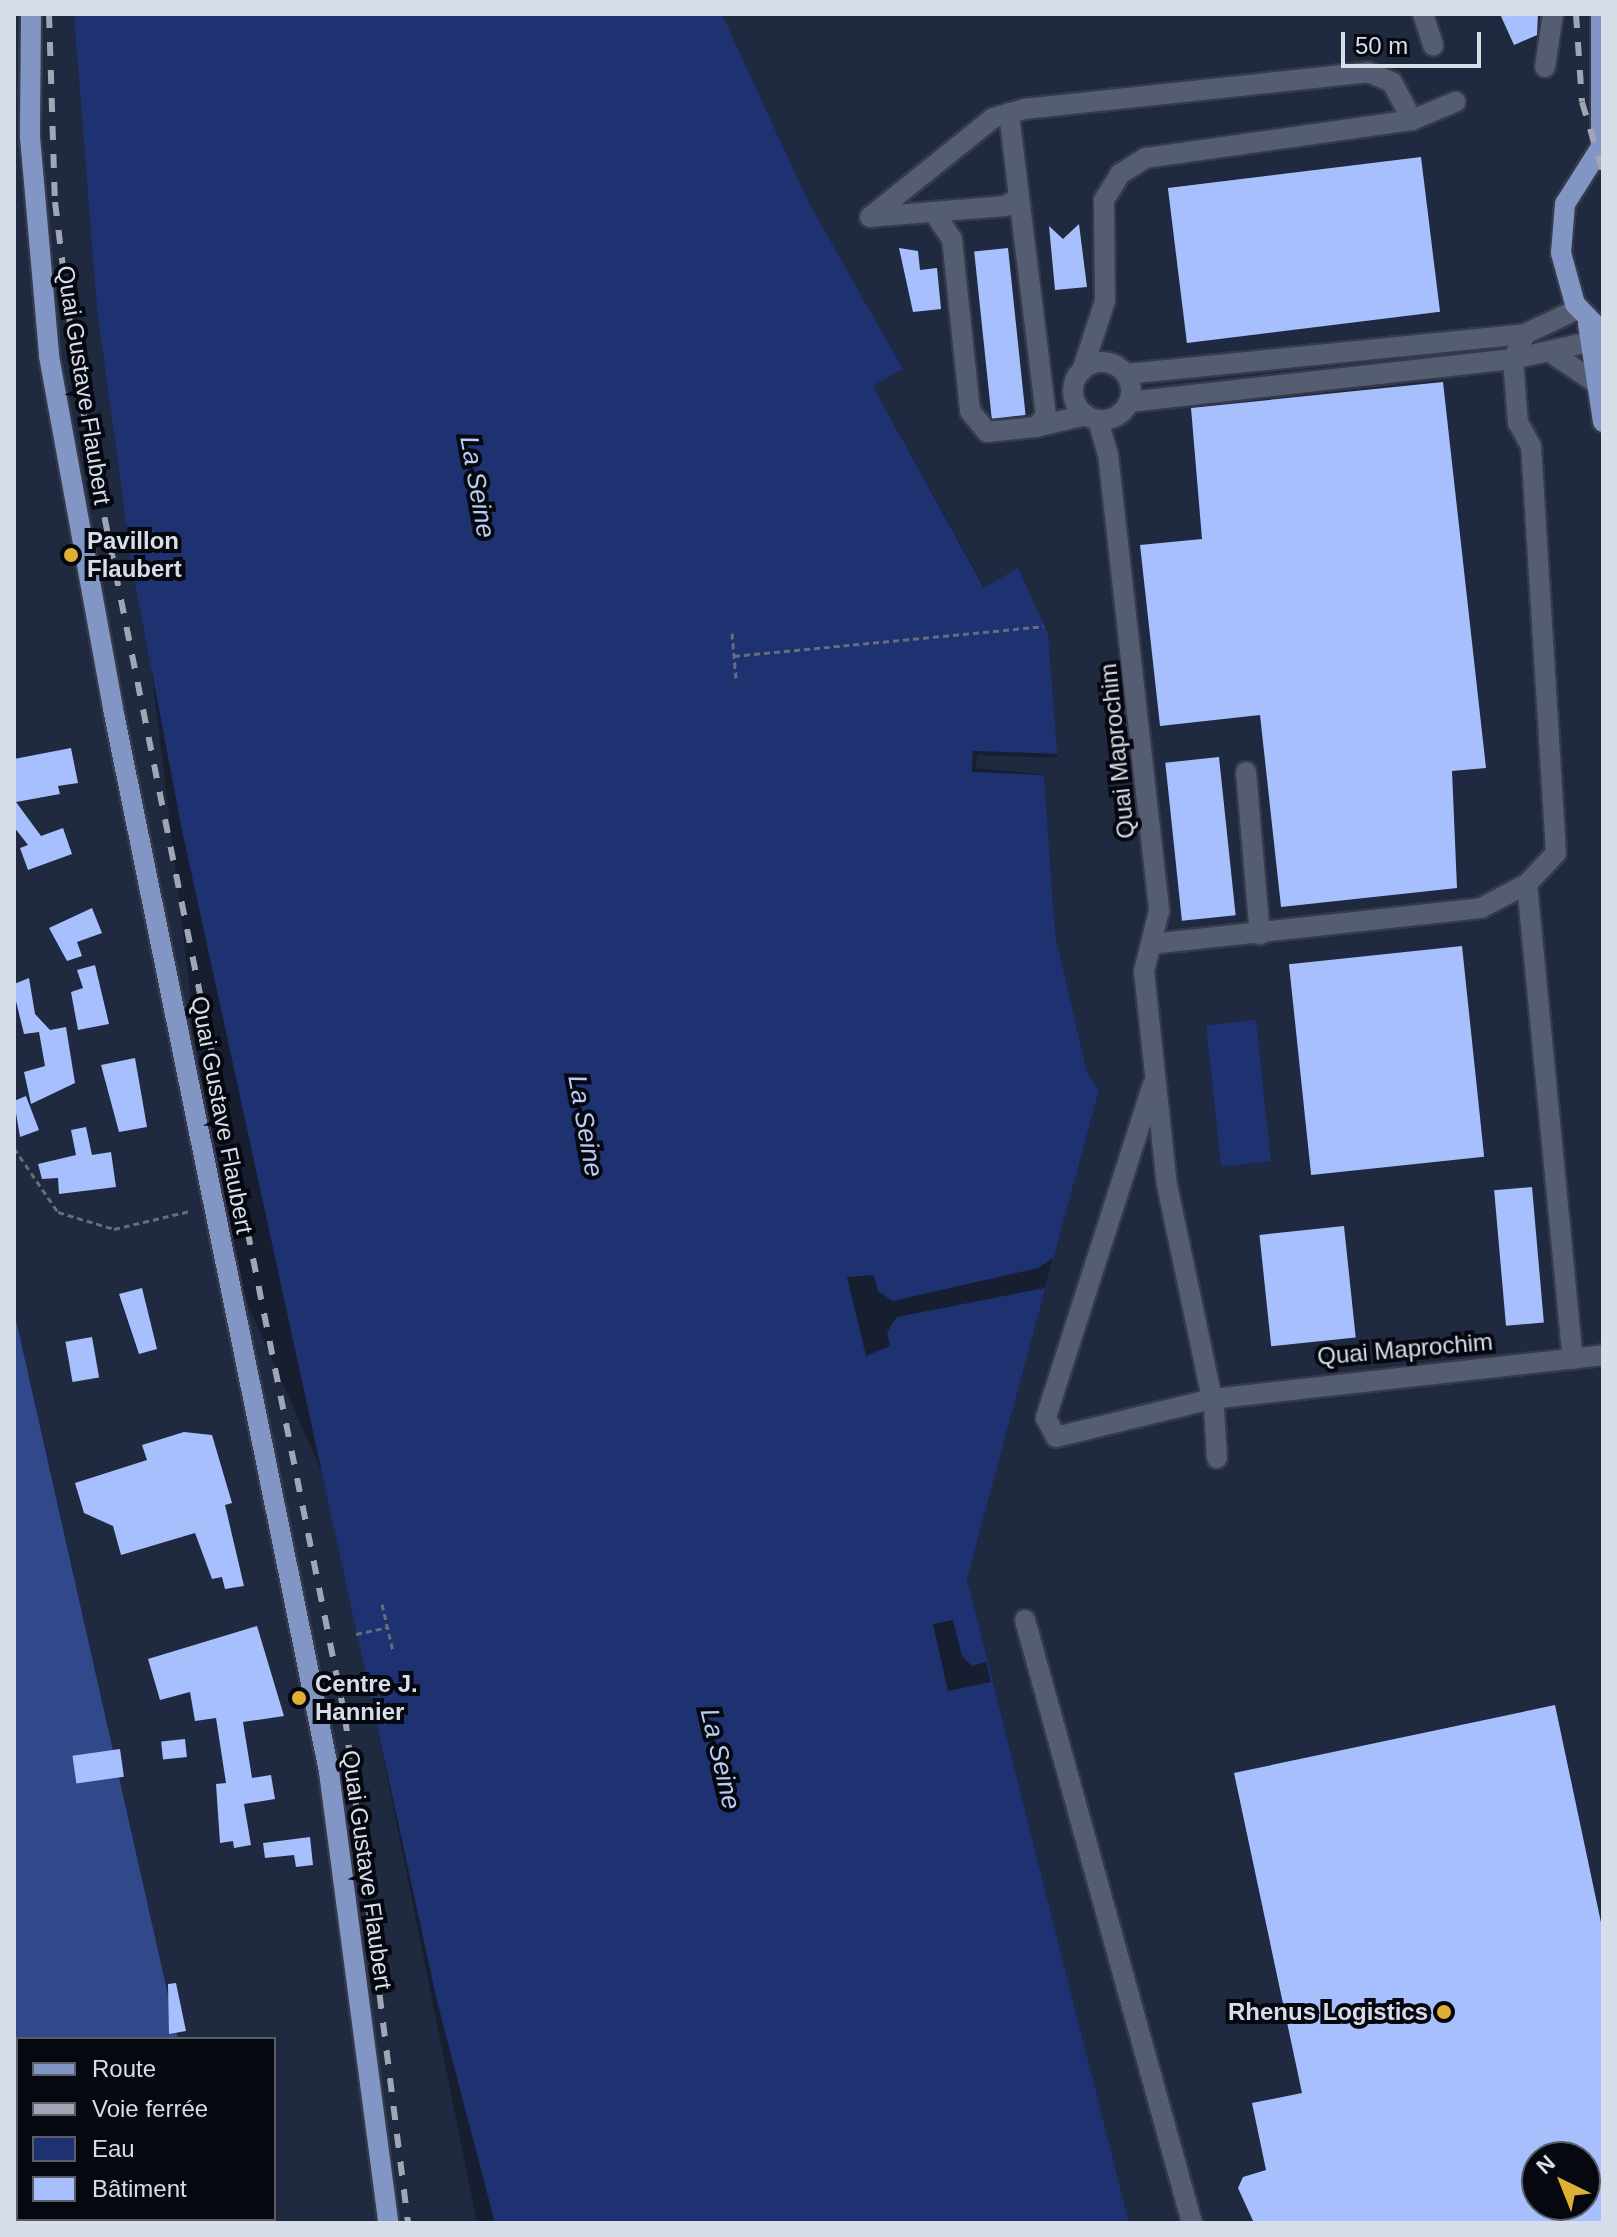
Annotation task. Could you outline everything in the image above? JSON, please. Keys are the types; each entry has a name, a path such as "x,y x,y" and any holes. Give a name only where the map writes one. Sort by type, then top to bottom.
{"main road":[{"name":"Quai Gustave Flaubert","path":"31,14 30,137 49,356 116,724 329,1772 388,2223"},
{"path":"1601,14 1601,147 1594,171 1565,204 1561,253 1590,327 1603,422"}],"lane":[{"path":"1422,14 1433,45"},
{"path":"1545,67 1553,14"},
{"path":"1019,197 1006,206 874,221 870,211 1009,113 1368,72 1392,82 1412,120"},
{"path":"1092,417 1073,393 1105,301 1104,200 1120,174 1146,158 1412,120 1455,102"},
{"path":"1009,113 1046,416 1036,427"},
{"path":"935,214 952,239 970,411 987,432 1117,416 1129,402 1552,353 1590,327"},
{"path":"1082,371 1102,362 1126,374 1590,327"},
{"path":"1151,944 1481,908 1527,884 1556,853 1531,446 1518,423 1513,359 1525,334"},
{"path":"1552,353 1596,383"},
{"path":"1126,374 1129,402"},
{"name":"Quai Maprochim","path":"1092,417 1108,454 1148,791 1159,911 1144,971 1167,1185 1212,1399 1217,1458"},
{"path":"1246,772 1260,934"},
{"path":"1527,884 1573,1359"},
{"name":"Quai Maprochim","path":"1155,1076 1046,1418 1056,1437 1212,1399 1603,1355"},
{"path":"1025,1620 1192,2223"}],"path":[{"path":"734,656 1044,626"},
{"path":"732,633 736,678"},
{"path":"14,1148 58,1212 114,1229 190,1211"},
{"path":"382,1604 393,1651"},
{"path":"356,1634 388,1627"}],"shaded area":[{"path":"14,14 123,14 112,340 220,1242 329,1488 477,2223 219,2223 276,2221 276,2037 178,2037 14,1311"},
{"path":"722,14 1603,14 1603,2223 1129,2223 967,1579 1099,1090 1087,1073 1055,933 1044,775 972,772 985,588 873,386 903,369 808,201"},
{"path":"14,1311 178,2037 16,2037 16,2221 219,2223 14,2223"}],"water":[{"name":"La Seine","path":"74,14 722,14 808,201 903,369 873,386 984,588 1018,568 1048,634 1057,754 973,751 972,771 1044,775 1055,933 1087,1073 1099,1090 967,1579 1129,2223 495,2223 437,2001 182,830 133,572 97,308"},
{"path":"1256,1020 1271,1161 1221,1166 1206,1025"}],"pier":[{"path":"973,751 1057,754 1057,758 977,755 976,768 1048,775 972,772"},
{"path":"1053,1258 1045,1288 897,1317 887,1332 890,1346 866,1356 847,1277 874,1275 878,1291 893,1301 1038,1268"},
{"path":"953,1620 962,1656 972,1666 986,1662 991,1682 948,1691 933,1624"}],"building":[{"path":"1500,14 1538,14 1537,35 1514,45"},
{"path":"1421,157 1440,312 1187,343 1168,188"},
{"path":"1079,224 1087,287 1055,290 1049,226 1063,239"},
{"path":"899,248 918,251 920,270 937,268 941,309 913,312"},
{"path":"1008,248 1026,415 992,419 974,252"},
{"path":"1443,382 1486,768 1452,771 1457,888 1281,907 1260,715 1160,726 1140,545 1202,539 1191,408"},
{"path":"71,748 78,783 58,786 60,794 16,802 41,836 63,828 72,854 28,870 20,848 28,845 14,827 14,759"},
{"path":"1219,757 1236,915 1182,921 1165,763"},
{"path":"92,908 102,933 77,942 82,956 67,961 49,928"},
{"path":"1462,946 1484,1157 1311,1175 1289,964"},
{"path":"95,965 109,1024 78,1030 71,992 83,988 77,970"},
{"path":"29,978 35,1014 50,1030 66,1027 75,1083 31,1104 24,1072 45,1066 39,1032 24,1034 14,993 14,984"},
{"path":"135,1058 147,1127 119,1132 101,1065"},
{"path":"26,1096 39,1130 20,1137 14,1101"},
{"path":"86,1127 92,1155 111,1152 116,1187 59,1194 58,1178 42,1179 38,1164 76,1155 71,1130"},
{"path":"1532,1187 1544,1322 1506,1326 1494,1190"},
{"path":"1344,1226 1356,1337 1271,1346 1259,1235"},
{"path":"142,1288 157,1349 139,1354 119,1294"},
{"path":"92,1337 99,1377 73,1382 65,1342"},
{"path":"184,1432 212,1435 232,1503 225,1505 244,1586 225,1589 222,1577 212,1579 195,1533 121,1555 113,1526 84,1513 75,1483 147,1460 142,1445"},
{"path":"257,1626 284,1716 243,1722 252,1778 271,1775 275,1799 244,1804 251,1845 234,1848 233,1841 220,1843 216,1784 226,1783 216,1718 195,1721 190,1692 160,1700 148,1659"},
{"name":"Rhenus Logistics","path":"1555,1705 1603,1932 1603,2223 1254,2223 1238,2188 1243,2177 1266,2170 1252,2103 1302,2093 1234,1773"},
{"path":"185,1739 187,1757 163,1759 161,1742"},
{"path":"120,1749 124,1777 76,1783 72,1756"},
{"path":"310,1837 313,1865 296,1867 294,1855 265,1858 263,1843"},
{"path":"176,1983 186,2031 169,2034 168,1984"}],"railway":[{"path":"49,14 55,202 77,380 345,1717 408,2223"},
{"path":"1576,14 1582,102 1603,172"}],"place":[{"name":"Pavillon Flaubert","path":"71,555"},
{"name":"Centre J. Hannier","path":"299,1698"},
{"name":"Rhenus Logistics","path":"1444,2012"}]}
